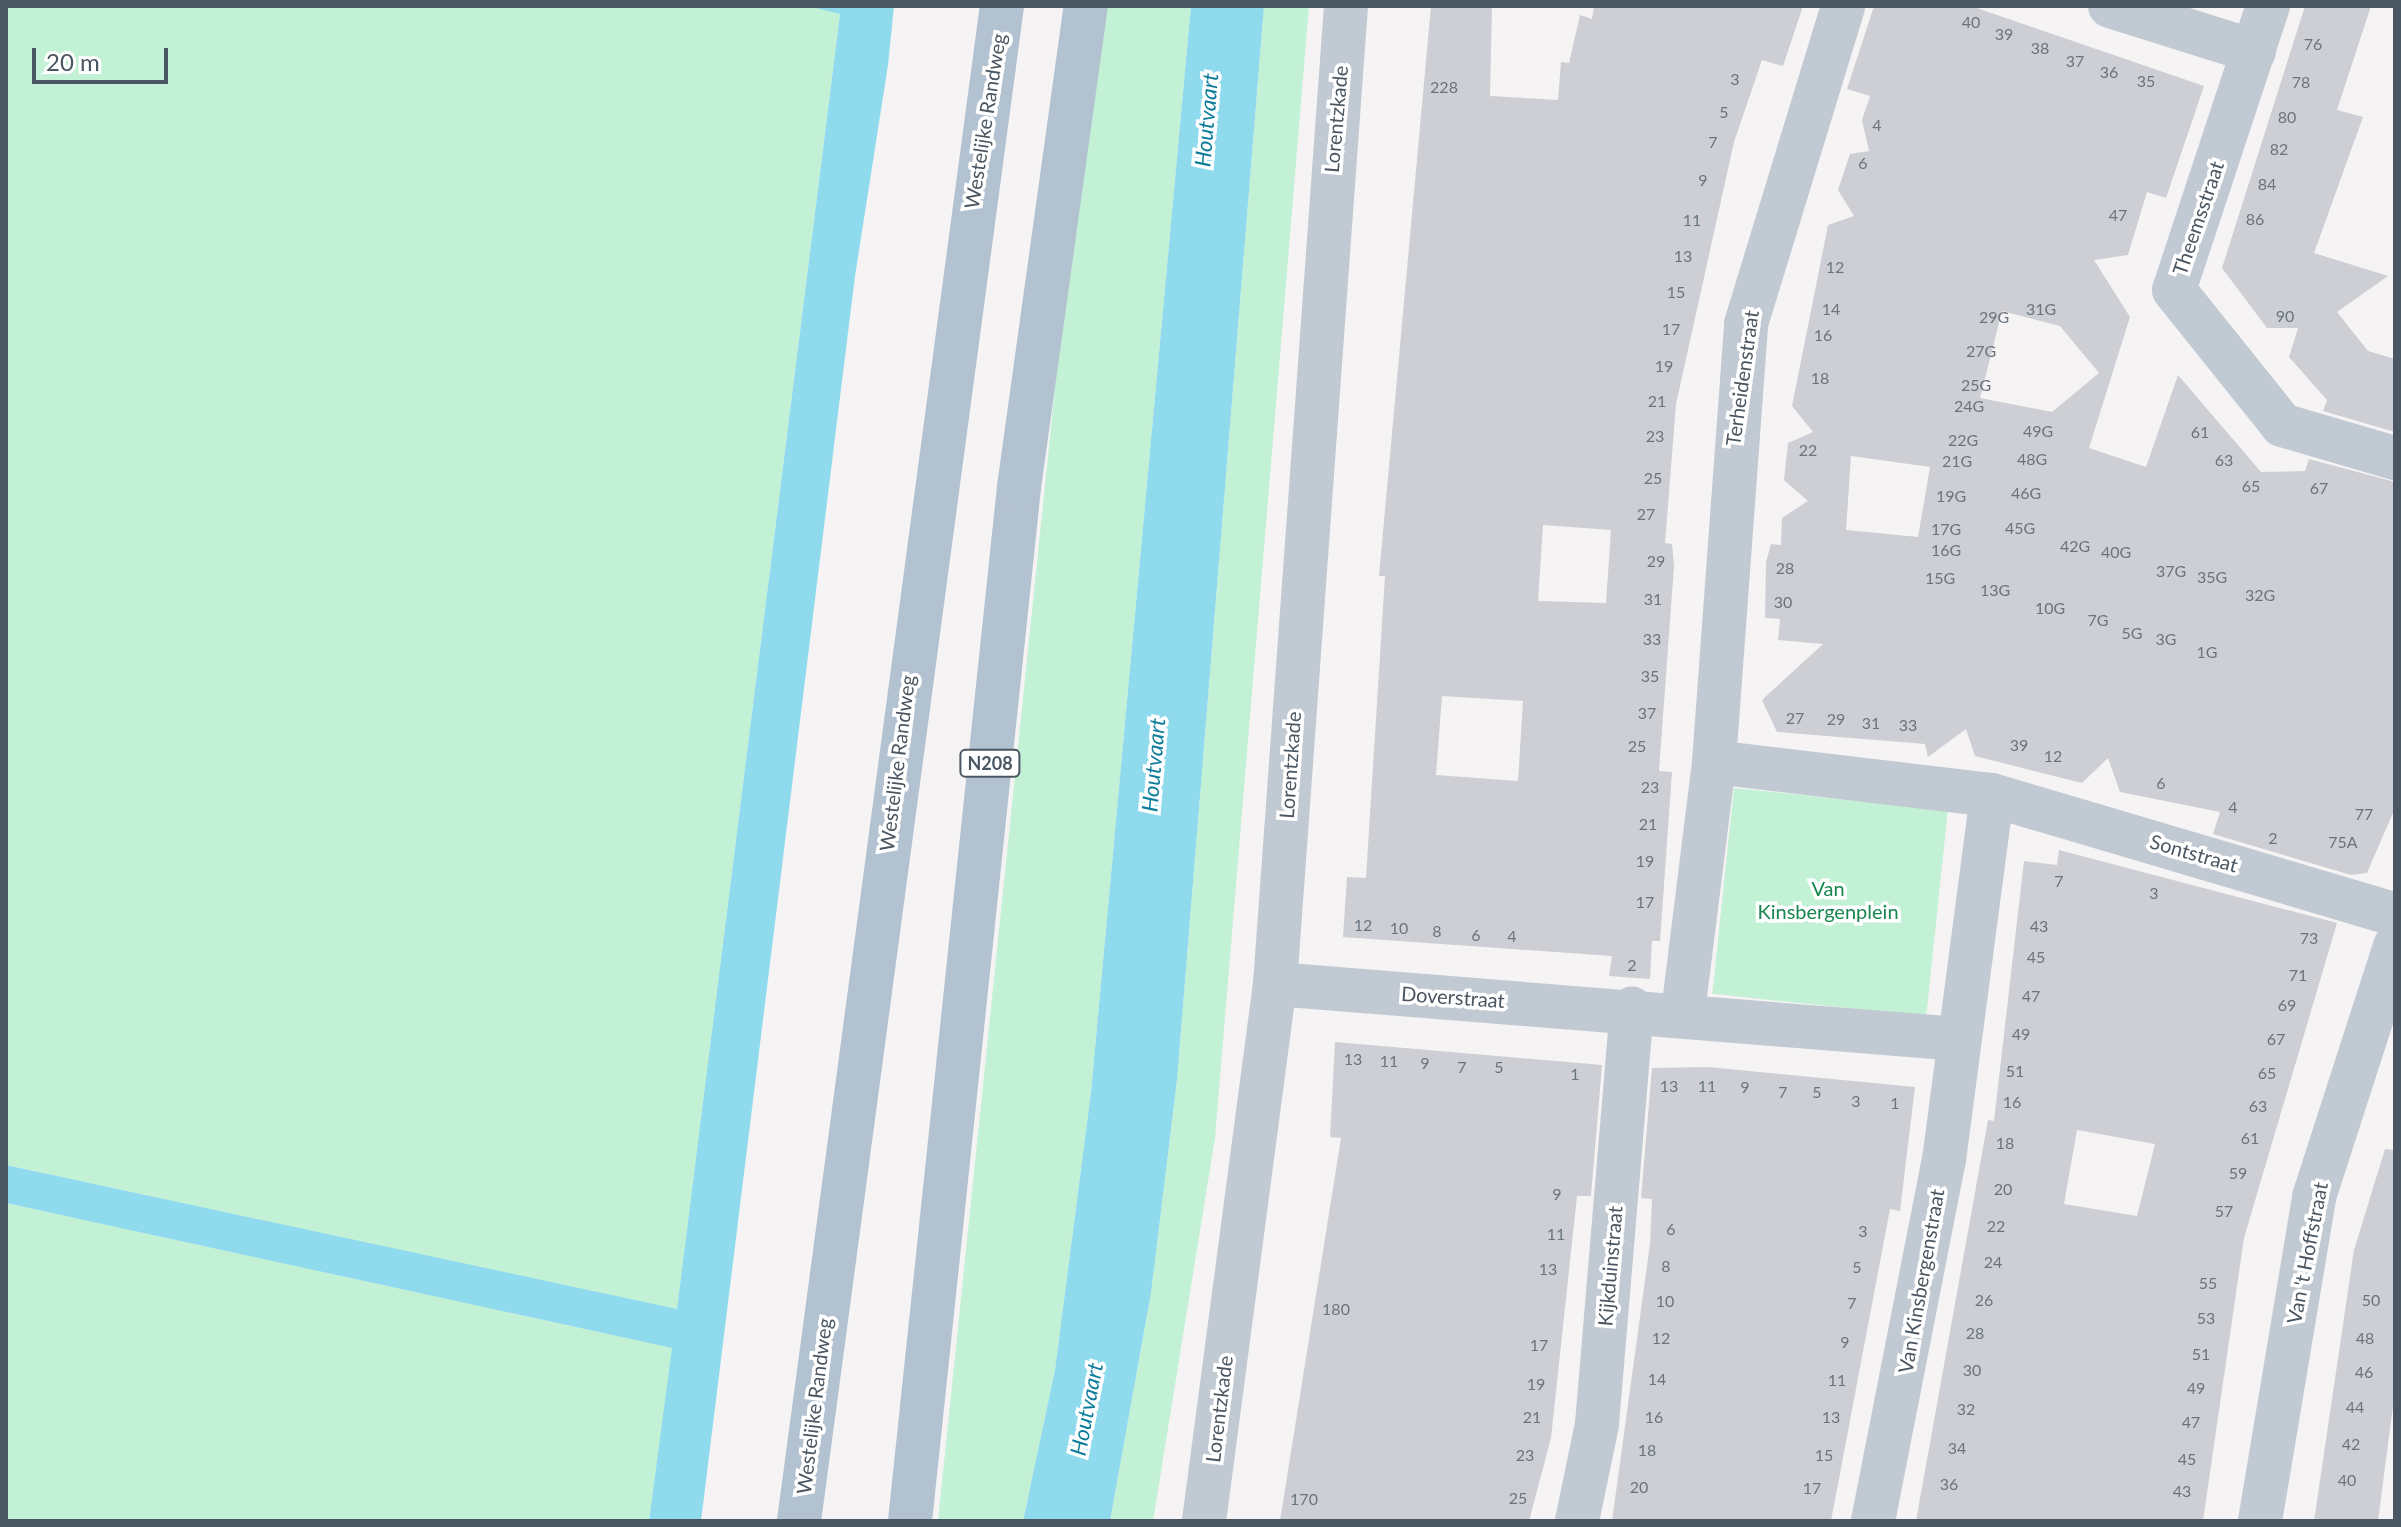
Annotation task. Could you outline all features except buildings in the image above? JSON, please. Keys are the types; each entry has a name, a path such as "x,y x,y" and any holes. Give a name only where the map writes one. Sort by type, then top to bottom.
{"main road":[{"name":"Westelijke Randweg","path":"799,1521 1002,6"},
{"name":"N208","path":"910,1521 1019,487 1086,6"}],"street":[{"name":"Lorentzkade","path":"1204,1521 1275,984 1346,6"},
{"name":"Terheidenstraat","path":"1714,762 1746,324 1843,6"},
{"path":"2110,6 2254,51"},
{"name":"Theemsstraat","path":"2268,6 2174,290 2282,425 2395,458"},
{"path":"1632,1008 1959,1039 1992,795 1714,762 1683,1012"},
{"name":"Sontstraat","path":"1992,795 2395,914"},
{"name":"Van 't Hoffstraat","path":"2260,1521 2314,1197 2395,946"},
{"name":"Doverstraat","path":"1275,984 1632,1008"},
{"name":"Kijkduinstraat","path":"1577,1521 1597,1424 1632,1008"},
{"name":"Van Kinsbergenstraat","path":"1873,1521 1944,1160 1959,1039"}],"green space":[{"path":"6,6 808,6 840,13 677,1310 6,1165"},
{"path":"1105,6 1191,6 1091,1092 1055,1370 1023,1521 938,1521 1079,156"},
{"path":"1264,6 1309,6 1215,1138 1153,1521 1110,1521 1151,1293 1177,1080"},
{"name":"Van Kinsbergenplein","path":"1734,788 1948,810 1926,1016 1712,994"},
{"path":"6,1203 673,1348 649,1521 6,1521"}],"water":[{"path":"808,6 894,6 888,65 855,276 701,1521 649,1521 672,1348 6,1203 6,1165 677,1309 840,14"},
{"name":"Houtvaart","path":"1191,6 1264,6 1177,1080 1151,1293 1110,1521 1023,1521 1055,1370 1091,1092"}]}
